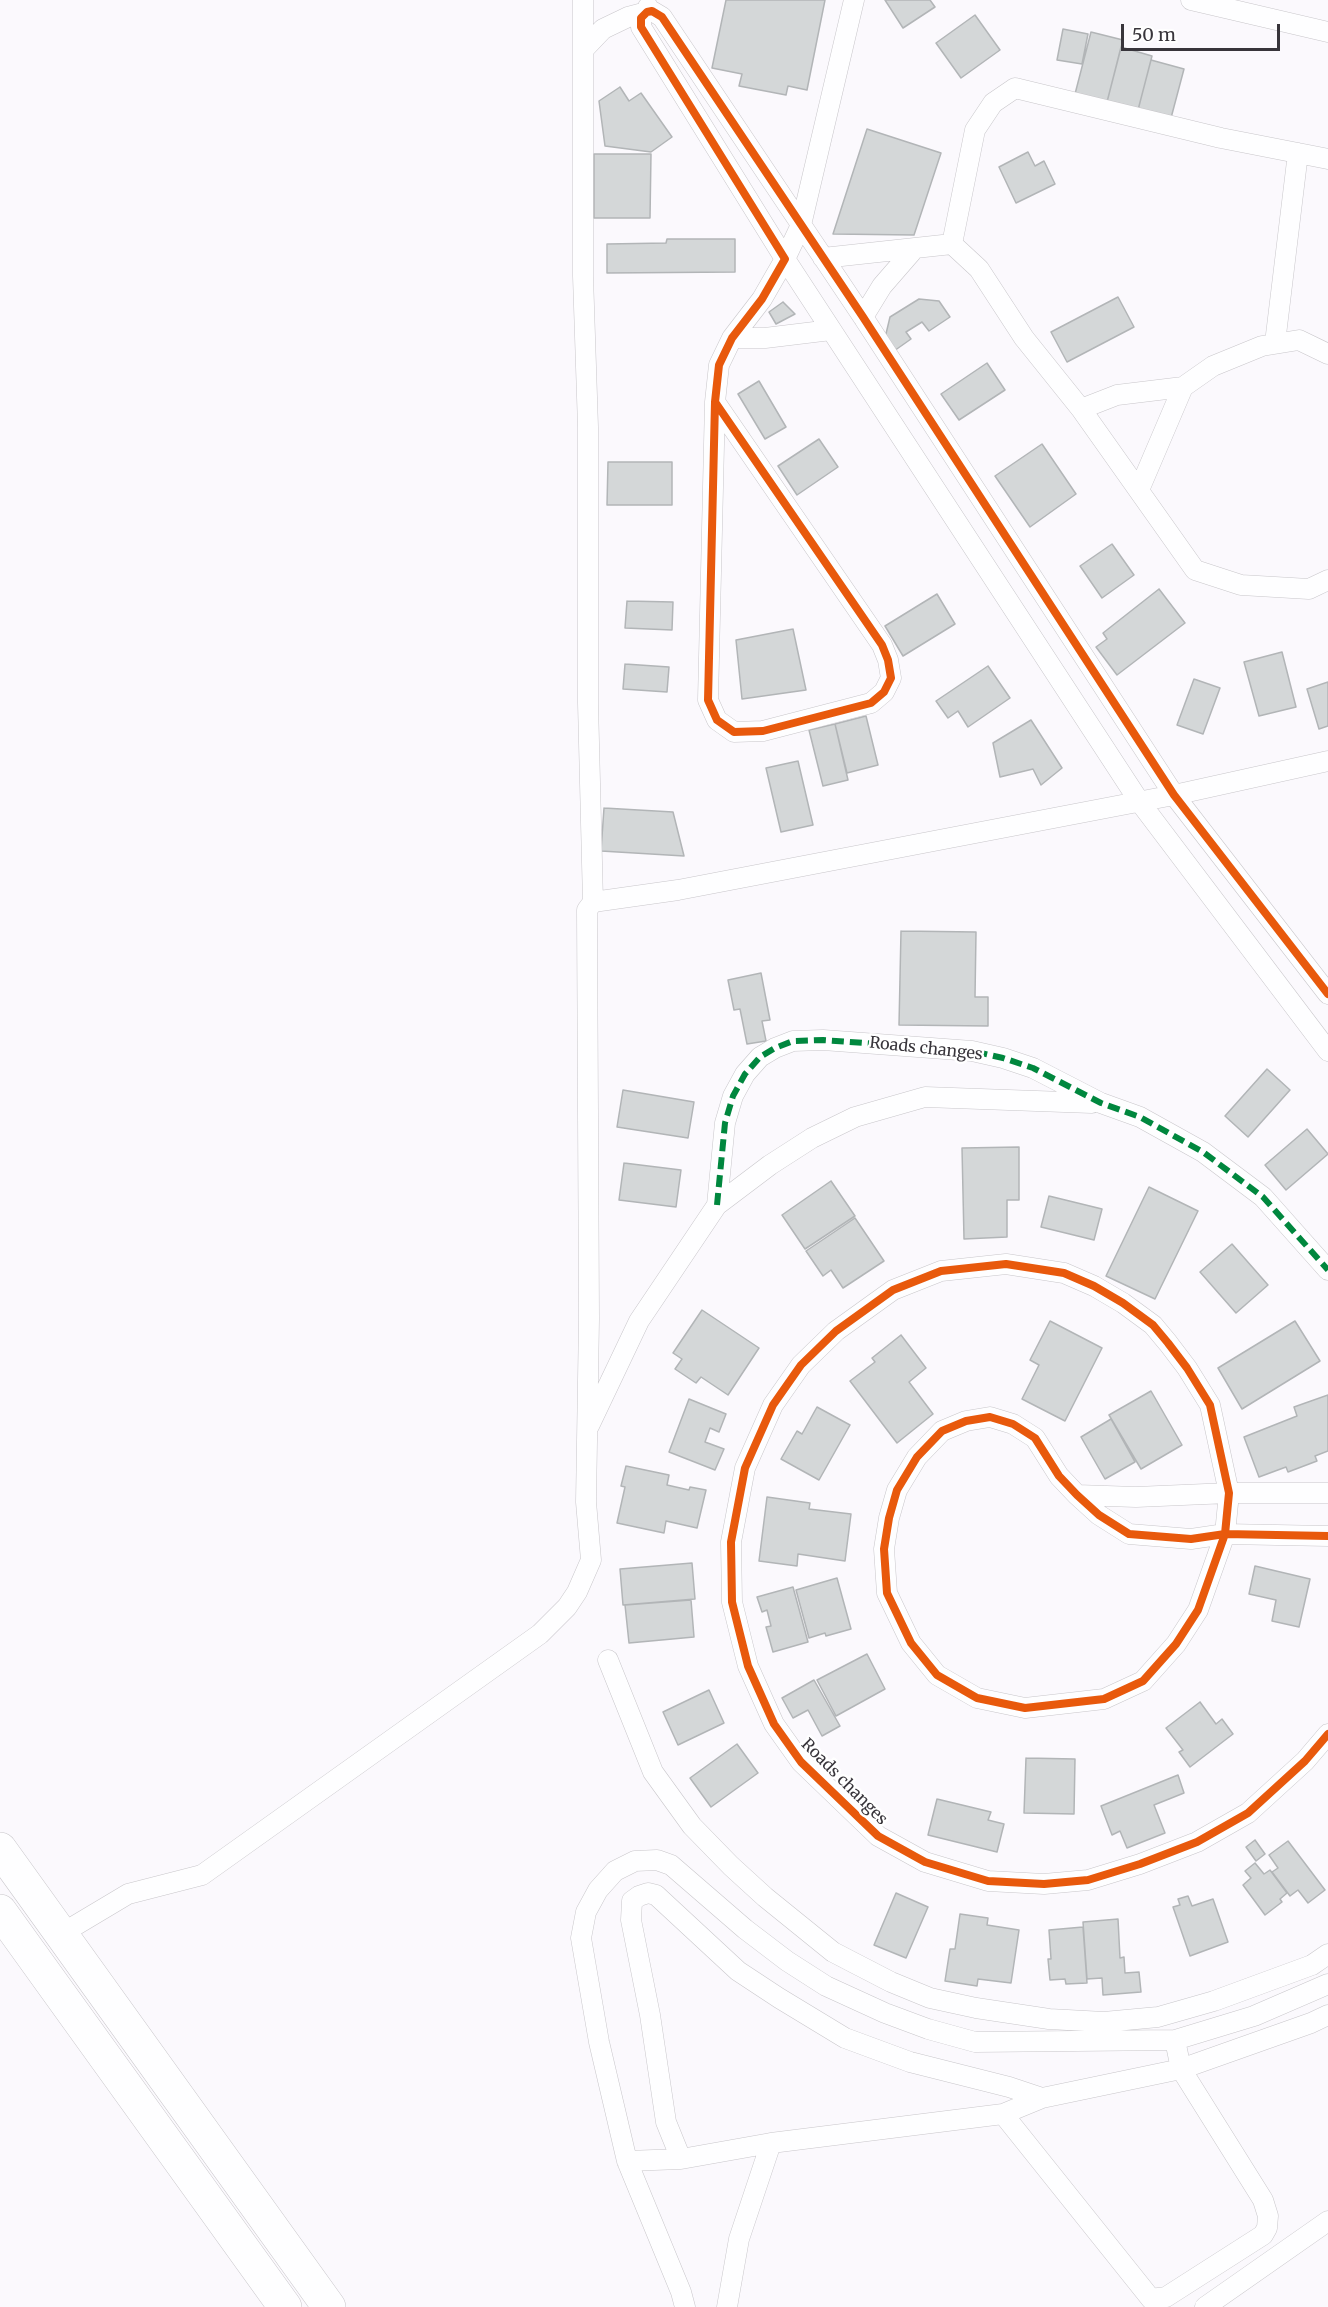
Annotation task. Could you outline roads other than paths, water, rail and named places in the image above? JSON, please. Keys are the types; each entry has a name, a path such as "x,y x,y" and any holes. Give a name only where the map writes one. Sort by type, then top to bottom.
{"highway":[{"path":"0,1849 329,2307"},
{"path":"0,1911 285,2307"}],"street":[{"path":"61,1934 128,1894 202,1875 540,1634 554,1622 577,1592 591,1560 586,1502 590,1319 587,910 593,902 588,703 588,427 583,276 583,0"},
{"path":"715,402 882,645 891,678 884,692 871,703 763,731 734,732 717,720 708,700 715,402 719,365 732,338 778,274 801,225 854,0"},
{"path":"1191,0 1328,31"},
{"path":"583,50 603,29 648,6"},
{"path":"648,6 662,17 863,317 1174,795 1328,994"},
{"path":"648,6 641,18 641,27 831,330 1139,801 1328,1051"},
{"path":"952,243 975,130 993,103 1015,88 1221,138 1328,159"},
{"path":"1275,343 1298,153"},
{"path":"823,258 952,243"},
{"path":"952,243 979,269 1024,338 1081,409 1195,570 1240,585 1309,589 1328,580"},
{"path":"863,317 882,286 915,248"},
{"path":"732,338 765,338 831,330"},
{"path":"1081,409 1117,395 1183,387 1213,366 1275,343 1299,340 1328,354"},
{"path":"1138,490 1183,387"},
{"path":"593,902 678,890 1174,795 1328,760"},
{"name":"Roads changes","path":"717,1205 725,1123 733,1096 745,1074 760,1057 794,1041 823,1040 898,1044 982,1053 1003,1058 1033,1068 1101,1103 1140,1118 1203,1152 1263,1197 1328,1270"},
{"path":"586,1433 639,1321 717,1205 770,1165 812,1138 855,1118 925,1097 1101,1103"},
{"name":"Roads changes","path":"1328,1536 1225,1534 1191,1539 1129,1534 1099,1515 1077,1495 1059,1476 1035,1438 1013,1424 990,1417 966,1420 942,1431 917,1457 897,1490 884,1549 887,1593 911,1643 937,1675 977,1698 1025,1708 1104,1699 1143,1681 1176,1644 1198,1610 1225,1534 1229,1493 1210,1405 1187,1368 1153,1325 1123,1303 1094,1286 1064,1273 1006,1264 941,1271 893,1290 836,1331 801,1365 773,1405 745,1468 731,1542 732,1602 748,1665 774,1724 801,1762 878,1836 925,1862 988,1881 1044,1884 1088,1880 1140,1864 1197,1842 1248,1813 1305,1761 1328,1734"},
{"path":"1077,1495 1136,1497 1229,1493 1328,1493"},
{"path":"608,1660 653,1772 692,1826 707,1842 765,1897 833,1952 891,1982 930,1998 1048,2019 1104,2022 1158,2017 1214,2001 1312,1965 1328,1954"},
{"path":"685,2307 681,2292 627,2161 599,2042 581,1938 586,1912 598,1890 615,1871 635,1861 657,1860 671,1865 762,1941 826,1986 927,2029 975,2042 1175,2040 1254,2016 1328,1984"},
{"path":"681,2159 666,2122 650,2015 631,1920 632,1901 648,1893 656,1895 738,1971 845,2038 910,2062 1009,2087 1042,2098"},
{"path":"627,2161 681,2159 771,2143 1004,2114 1042,2098 1181,2069 1328,2015"},
{"path":"1004,2114 1151,2299 1166,2297 1263,2235 1267,2228 1268,2216 1263,2200 1181,2069 1175,2040"},
{"path":"727,2307 739,2239 771,2143"},
{"path":"1205,2307 1328,2221"}]}
